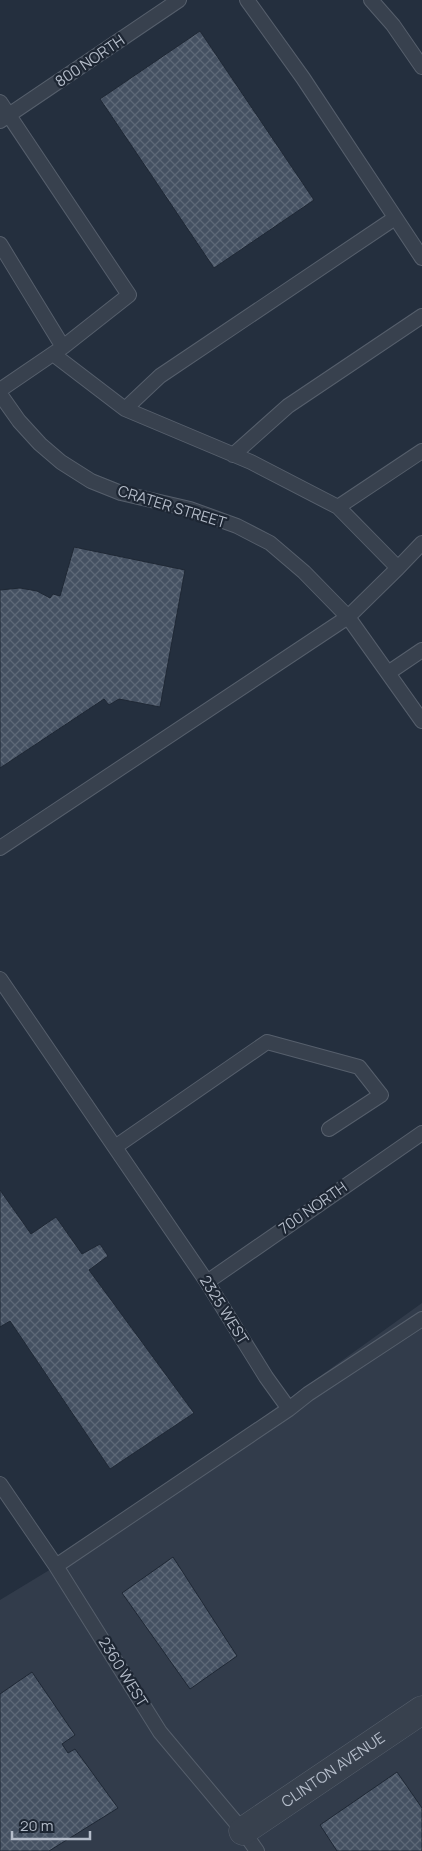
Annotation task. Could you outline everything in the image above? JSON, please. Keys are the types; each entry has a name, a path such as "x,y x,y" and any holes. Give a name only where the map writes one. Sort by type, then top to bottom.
{"street":[{"name":"CLINTON AVENUE","path":"250,1841 422,1710"}],"lane":[{"name":"800 NORTH","path":"5,118 179,0"},
{"path":"247,0 303,78 422,258"},
{"path":"371,0 393,25 422,67"},
{"path":"0,102 5,118 129,295 0,392"},
{"path":"125,409 160,376 396,218"},
{"path":"0,244 58,350 125,409 251,462 338,508 398,568"},
{"path":"234,455 288,406 422,316"},
{"name":"CRATER STREET","path":"0,392 19,421 40,444 61,462 91,481 121,492 190,509 237,526 270,543 304,572 348,617 422,721"},
{"path":"338,508 422,451"},
{"path":"0,848 348,617 422,543"},
{"path":"388,673 422,650"},
{"name":"2325 WEST","path":"0,979 207,1282 266,1377 289,1409"},
{"path":"115,1147 267,1042 359,1066 381,1094 329,1130"},
{"name":"700 NORTH","path":"207,1282 421,1133"},
{"path":"56,1566 289,1409 308,1394 422,1320"},
{"name":"2360 WEST","path":"0,1484 56,1566 160,1732 250,1841"}],"shaded area":[{"path":"422,1303 422,1851 0,1851 0,1600 56,1566"}],"building":[{"path":"200,31 314,200 214,268 100,99"},
{"path":"74,547 185,570 160,707 119,699 109,705 104,699 0,768 0,590 20,588 37,591 50,598 53,594 60,596"},
{"path":"0,1190 31,1234 56,1217 82,1254 100,1244 108,1256 89,1270 194,1413 110,1469 10,1321 0,1327"},
{"path":"173,1557 237,1656 190,1689 122,1593"},
{"path":"32,1672 75,1735 62,1744 68,1753 75,1749 118,1808 49,1851 0,1851 0,1694"},
{"path":"397,1772 422,1808 422,1851 337,1851 320,1825"}]}
